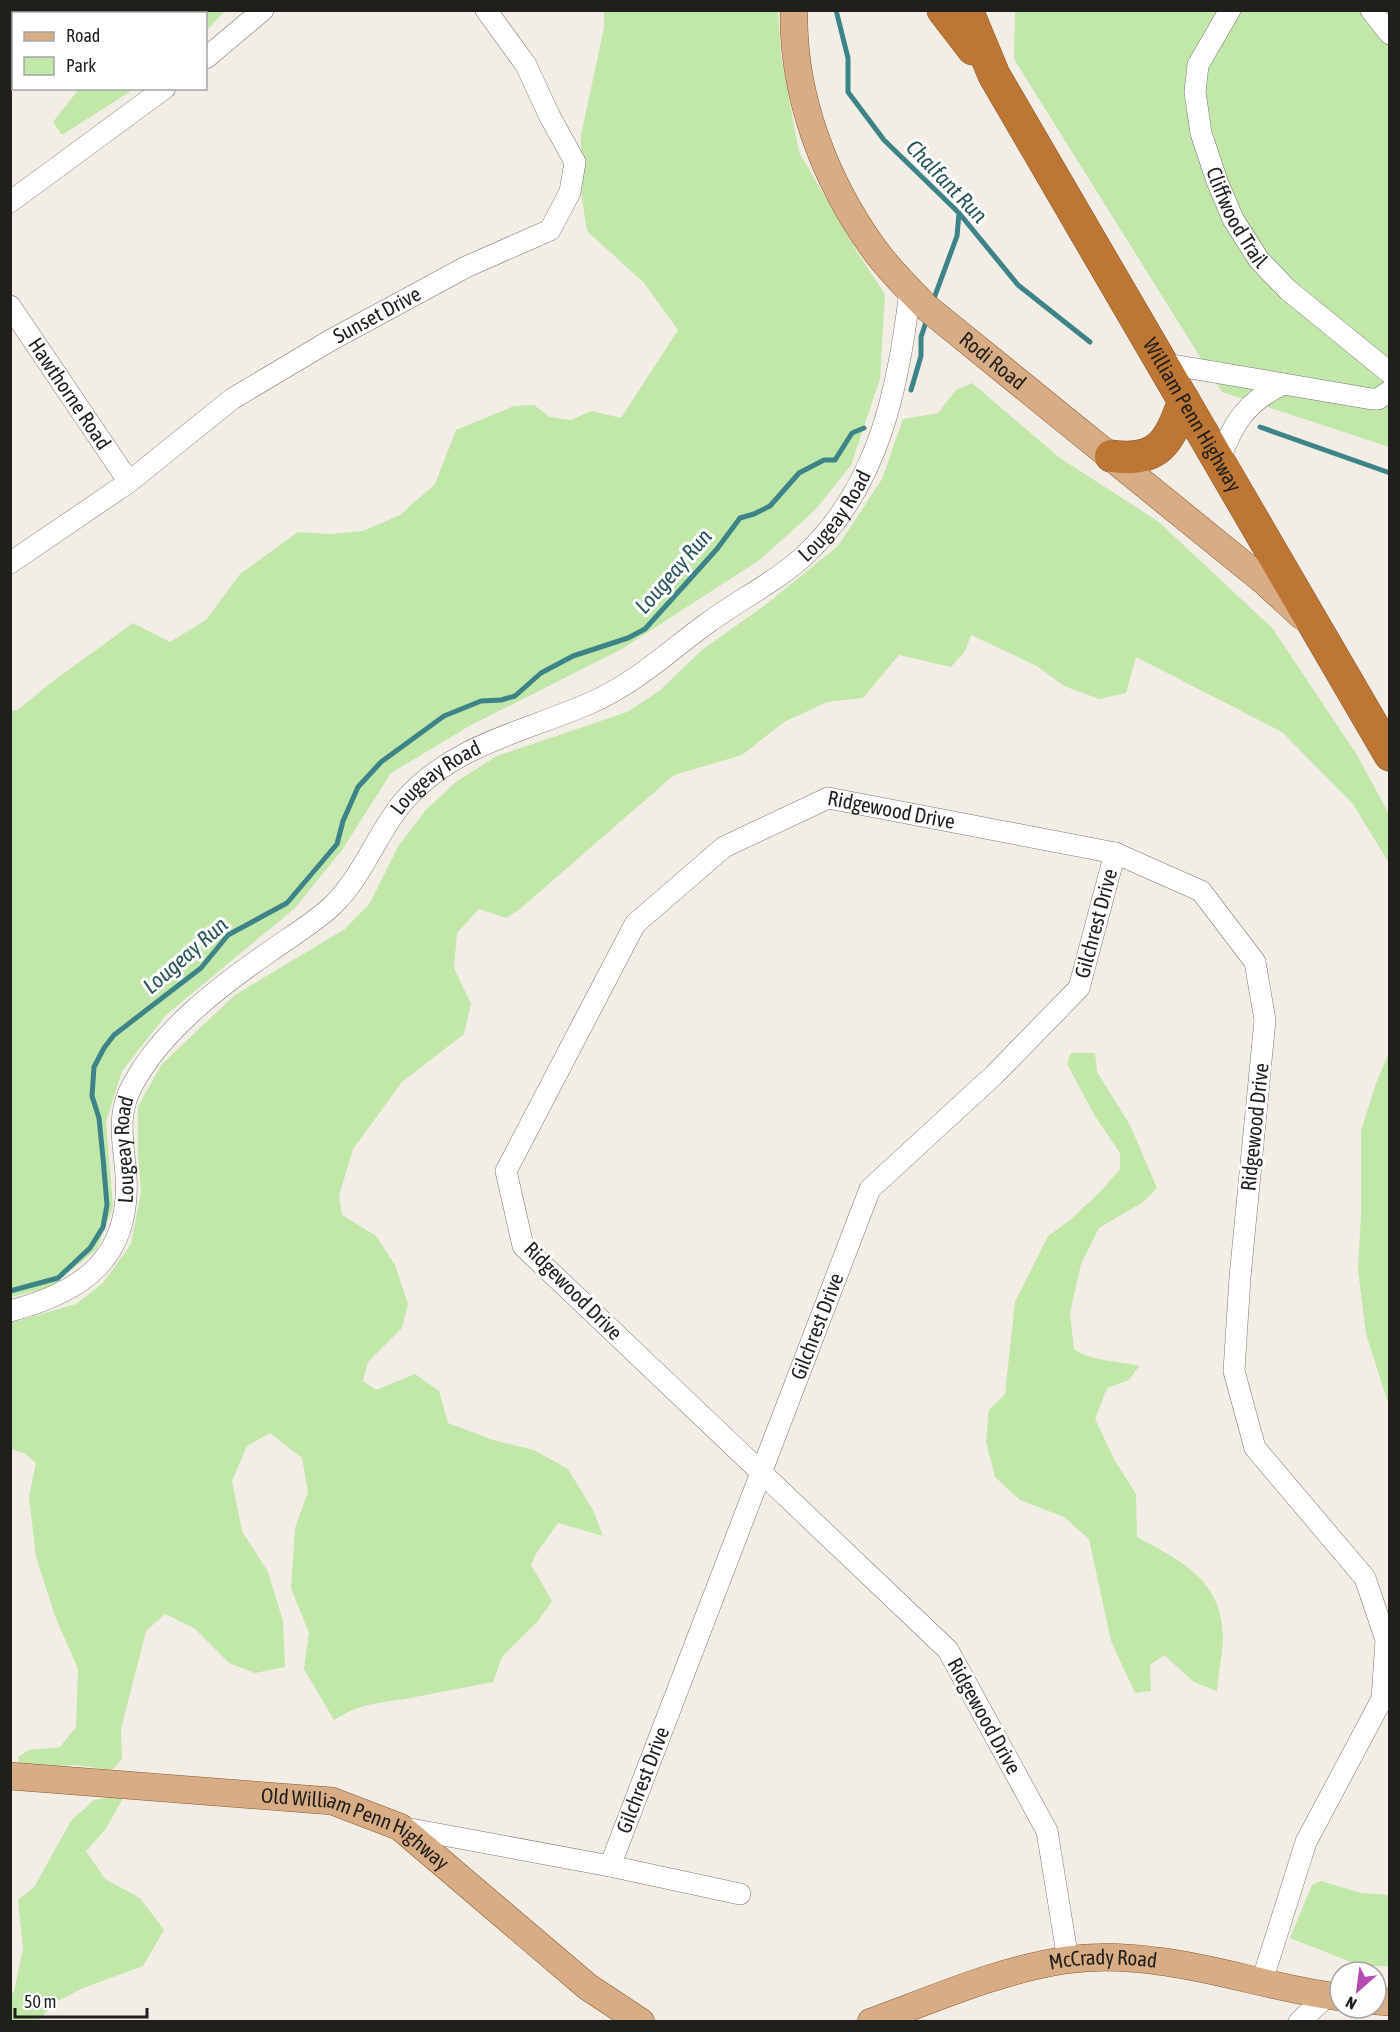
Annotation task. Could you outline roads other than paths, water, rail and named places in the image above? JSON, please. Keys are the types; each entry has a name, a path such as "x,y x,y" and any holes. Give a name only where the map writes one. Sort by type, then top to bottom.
{"highway":[{"name":"William Penn Highway","path":"942,10 994,75"},
{"name":"William Penn Highway","path":"967,10 994,75 1389,755"},
{"path":"992,10 994,75"},
{"path":"1111,456 1136,458 1156,450 1170,433 1184,401"}],"main road":[{"name":"Rodi Road","path":"794,10 800,82 806,109 824,160 848,209 890,269 923,303 1265,582 1316,629"},
{"name":"Old William Penn Highway","path":"10,1776 332,1801 400,1827 588,1987 641,2022"},
{"name":"McCrady Road","path":"871,2022 1023,1969 1068,1960 1114,1958 1193,1966 1328,1995"}],"street":[{"path":"207,57 263,10"},
{"name":"Sunset Drive","path":"10,563 129,482 232,399 331,340 466,267 550,230 570,192 575,162 549,116 526,65 486,10"},
{"name":"Cliffwood Trail","path":"1230,10 1198,65 1195,92 1201,133 1216,181 1233,219 1259,260 1288,290 1389,373"},
{"path":"1371,10 1389,34"},
{"path":"10,202 162,90"},
{"name":"Lougeay Road","path":"10,1311 42,1303 89,1277 114,1246 126,1209 126,1175 121,1135 124,1108 132,1086 144,1066 178,1026 227,981 309,924 335,903 365,863 402,804 427,778 455,758 491,741 614,693 731,606 791,567 820,539 848,503 879,443 898,373 923,303"},
{"name":"Hawthorne Road","path":"10,306 129,482"},
{"path":"1161,363 1372,399 1378,399 1389,391"},
{"path":"1219,462 1231,432 1247,408 1263,395 1283,384"},
{"name":"Ridgewood Drive","path":"1068,1960 1047,1831 948,1650 522,1246 507,1171 635,924 724,847 828,798 1115,853 1200,891 1255,962 1265,1020 1240,1277 1234,1371 1255,1448 1365,1578 1386,1640 1382,1699 1306,1842 1262,1981"},
{"name":"Gilchrest Drive","path":"610,1866 870,1189 994,1075 1079,988 1115,853"},
{"path":"400,1827 610,1866 740,1894"},
{"path":"1299,2022 1328,2000"}],"waterway":[{"name":"Chalfant Run","path":"836,10 848,58 848,92 884,140 959,213 1018,285 1090,342"},
{"name":"Lougeay Run","path":"933,301 957,236 959,213"},
{"name":"Lougeay Run","path":"911,390 921,356 921,337 927,319"},
{"name":"Chalfant Run","path":"1260,427 1390,473"},
{"name":"Lougeay Run","path":"10,1291 58,1278 90,1248 103,1227 107,1205 99,1118 92,1096 94,1067 104,1048 114,1035 201,968 228,935 287,903 337,844 343,821 358,787 381,762 444,716 481,701 501,700 515,696 541,673 573,656 628,638 645,629 717,549 740,518 770,506 799,473 824,460 835,460 852,433 864,428"}]}
